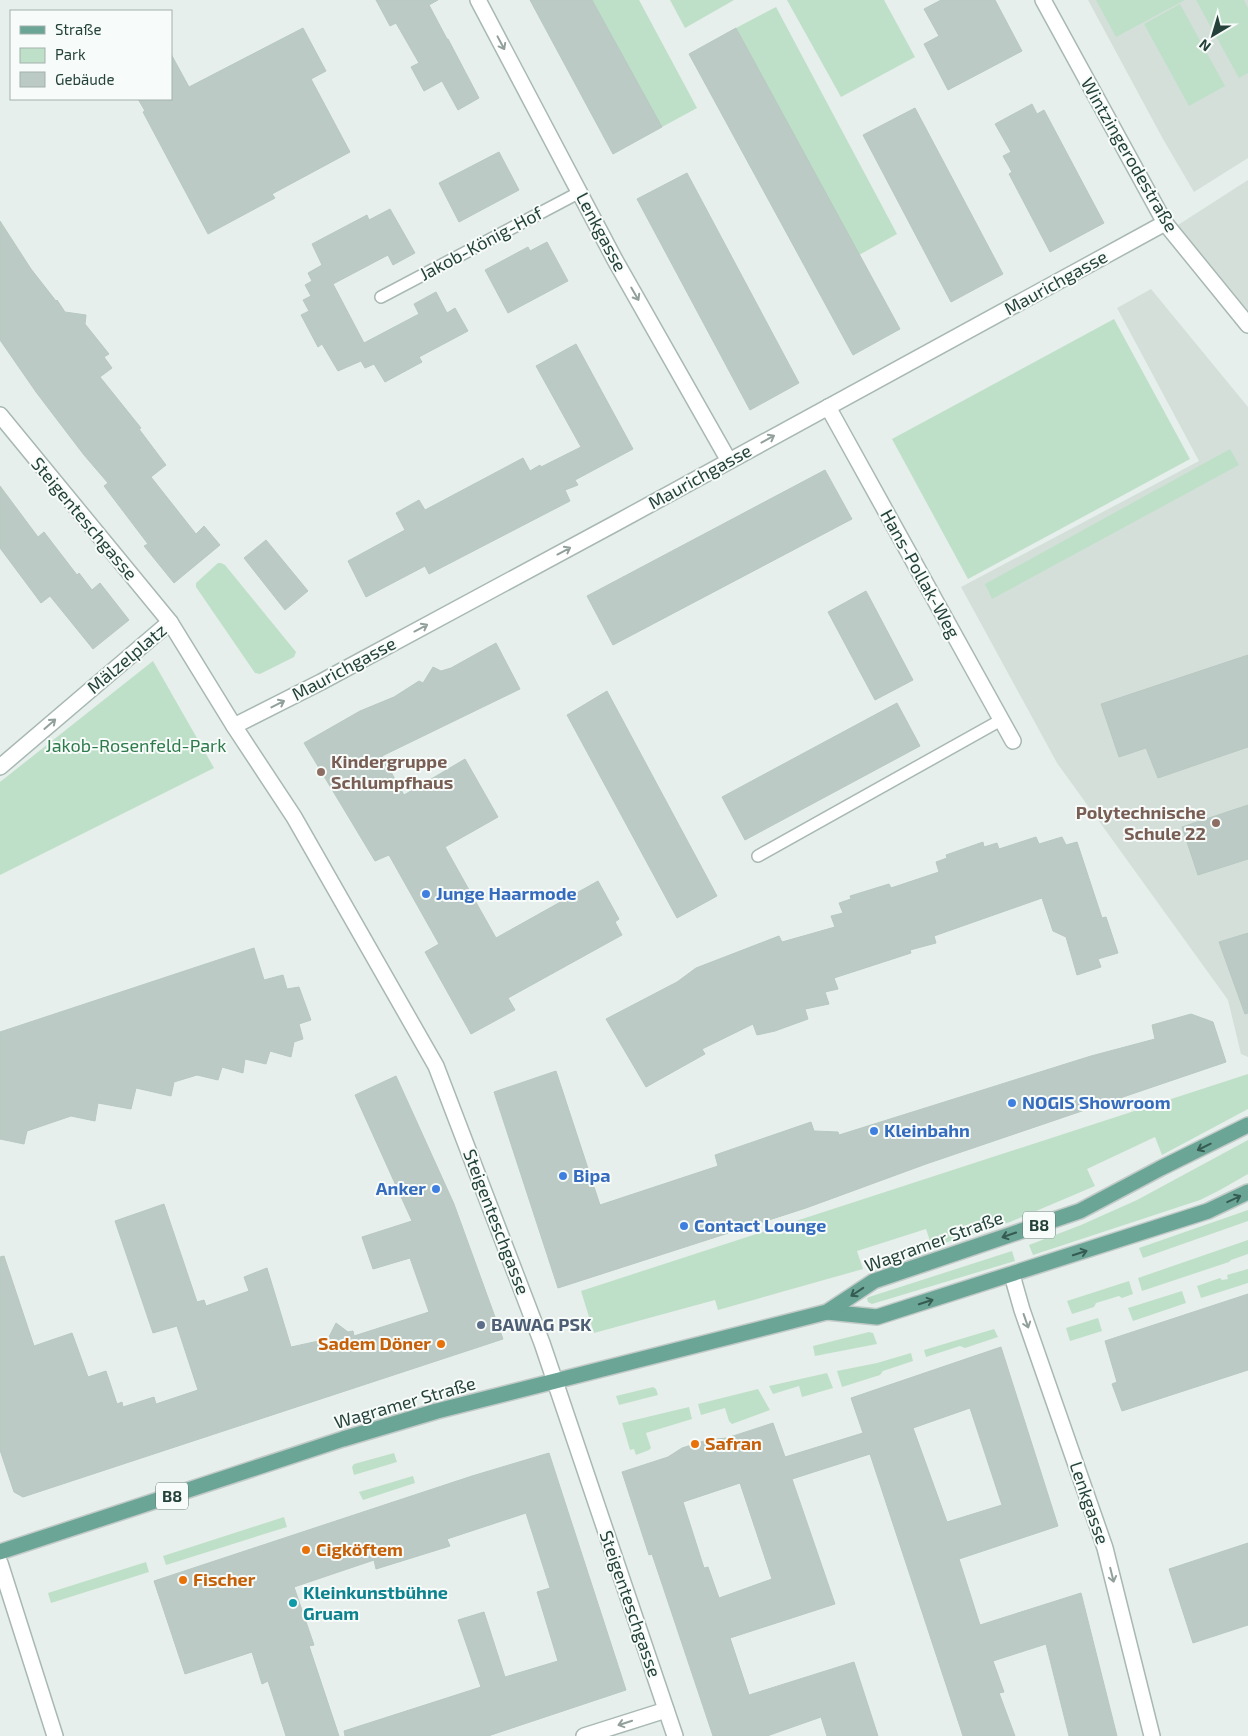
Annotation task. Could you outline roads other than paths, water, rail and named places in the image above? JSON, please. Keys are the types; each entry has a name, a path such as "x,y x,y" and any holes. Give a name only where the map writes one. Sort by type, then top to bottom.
{"main road":[{"name":"Wagramer Straße","path":"0,1552 343,1439 438,1411 827,1312 874,1281 1080,1211 1248,1125"},
{"name":"Wagramer Straße","path":"827,1312 877,1318 1208,1211 1248,1192"}],"street":[{"name":"Lenkgasse","path":"478,0 615,260 729,461"},
{"name":"Wintzingerodestraße","path":"1042,0 1165,224 1248,325"},
{"name":"Maurichgasse","path":"234,726 330,678 1165,224"},
{"name":"Hans-Pollak-Weg","path":"828,407 1013,741"},
{"name":"Steigenteschgasse","path":"0,415 170,622"},
{"name":"Mälzelplatz","path":"0,767 170,622 234,726 294,817"},
{"name":"Steigenteschgasse","path":"294,817 436,1066 555,1381 675,1736"},
{"name":"Lenkgasse","path":"1012,1275 1105,1548 1152,1736"},
{"path":"0,1563 55,1736"},
{"path":"584,1736 666,1710"}],"lane":[{"name":"Jakob-König-Hof","path":"381,297 580,192"},
{"path":"758,856 1001,720"}],"place":[{"name":"Kindergruppe Schlumpfhaus","path":"321,772"},
{"name":"Polytechnische Schule 22","path":"1216,823"},
{"name":"Junge Haarmode","path":"426,894"},
{"name":"NOGIS Showroom","path":"1012,1103"},
{"name":"Kleinbahn","path":"874,1131"},
{"name":"Bipa","path":"563,1176"},
{"name":"Anker","path":"436,1189"},
{"name":"Contact Lounge","path":"684,1226"},
{"name":"BAWAG PSK","path":"481,1325"},
{"name":"Sadem Döner","path":"441,1344"},
{"name":"Safran","path":"695,1444"},
{"name":"Cigköftem","path":"306,1550"},
{"name":"Fischer","path":"183,1580"},
{"name":"Kleinkunstbühne Gruam","path":"293,1603"}],"park label":[{"name":"Jakob-Rosenfeld-Park","path":"136,746"}]}
